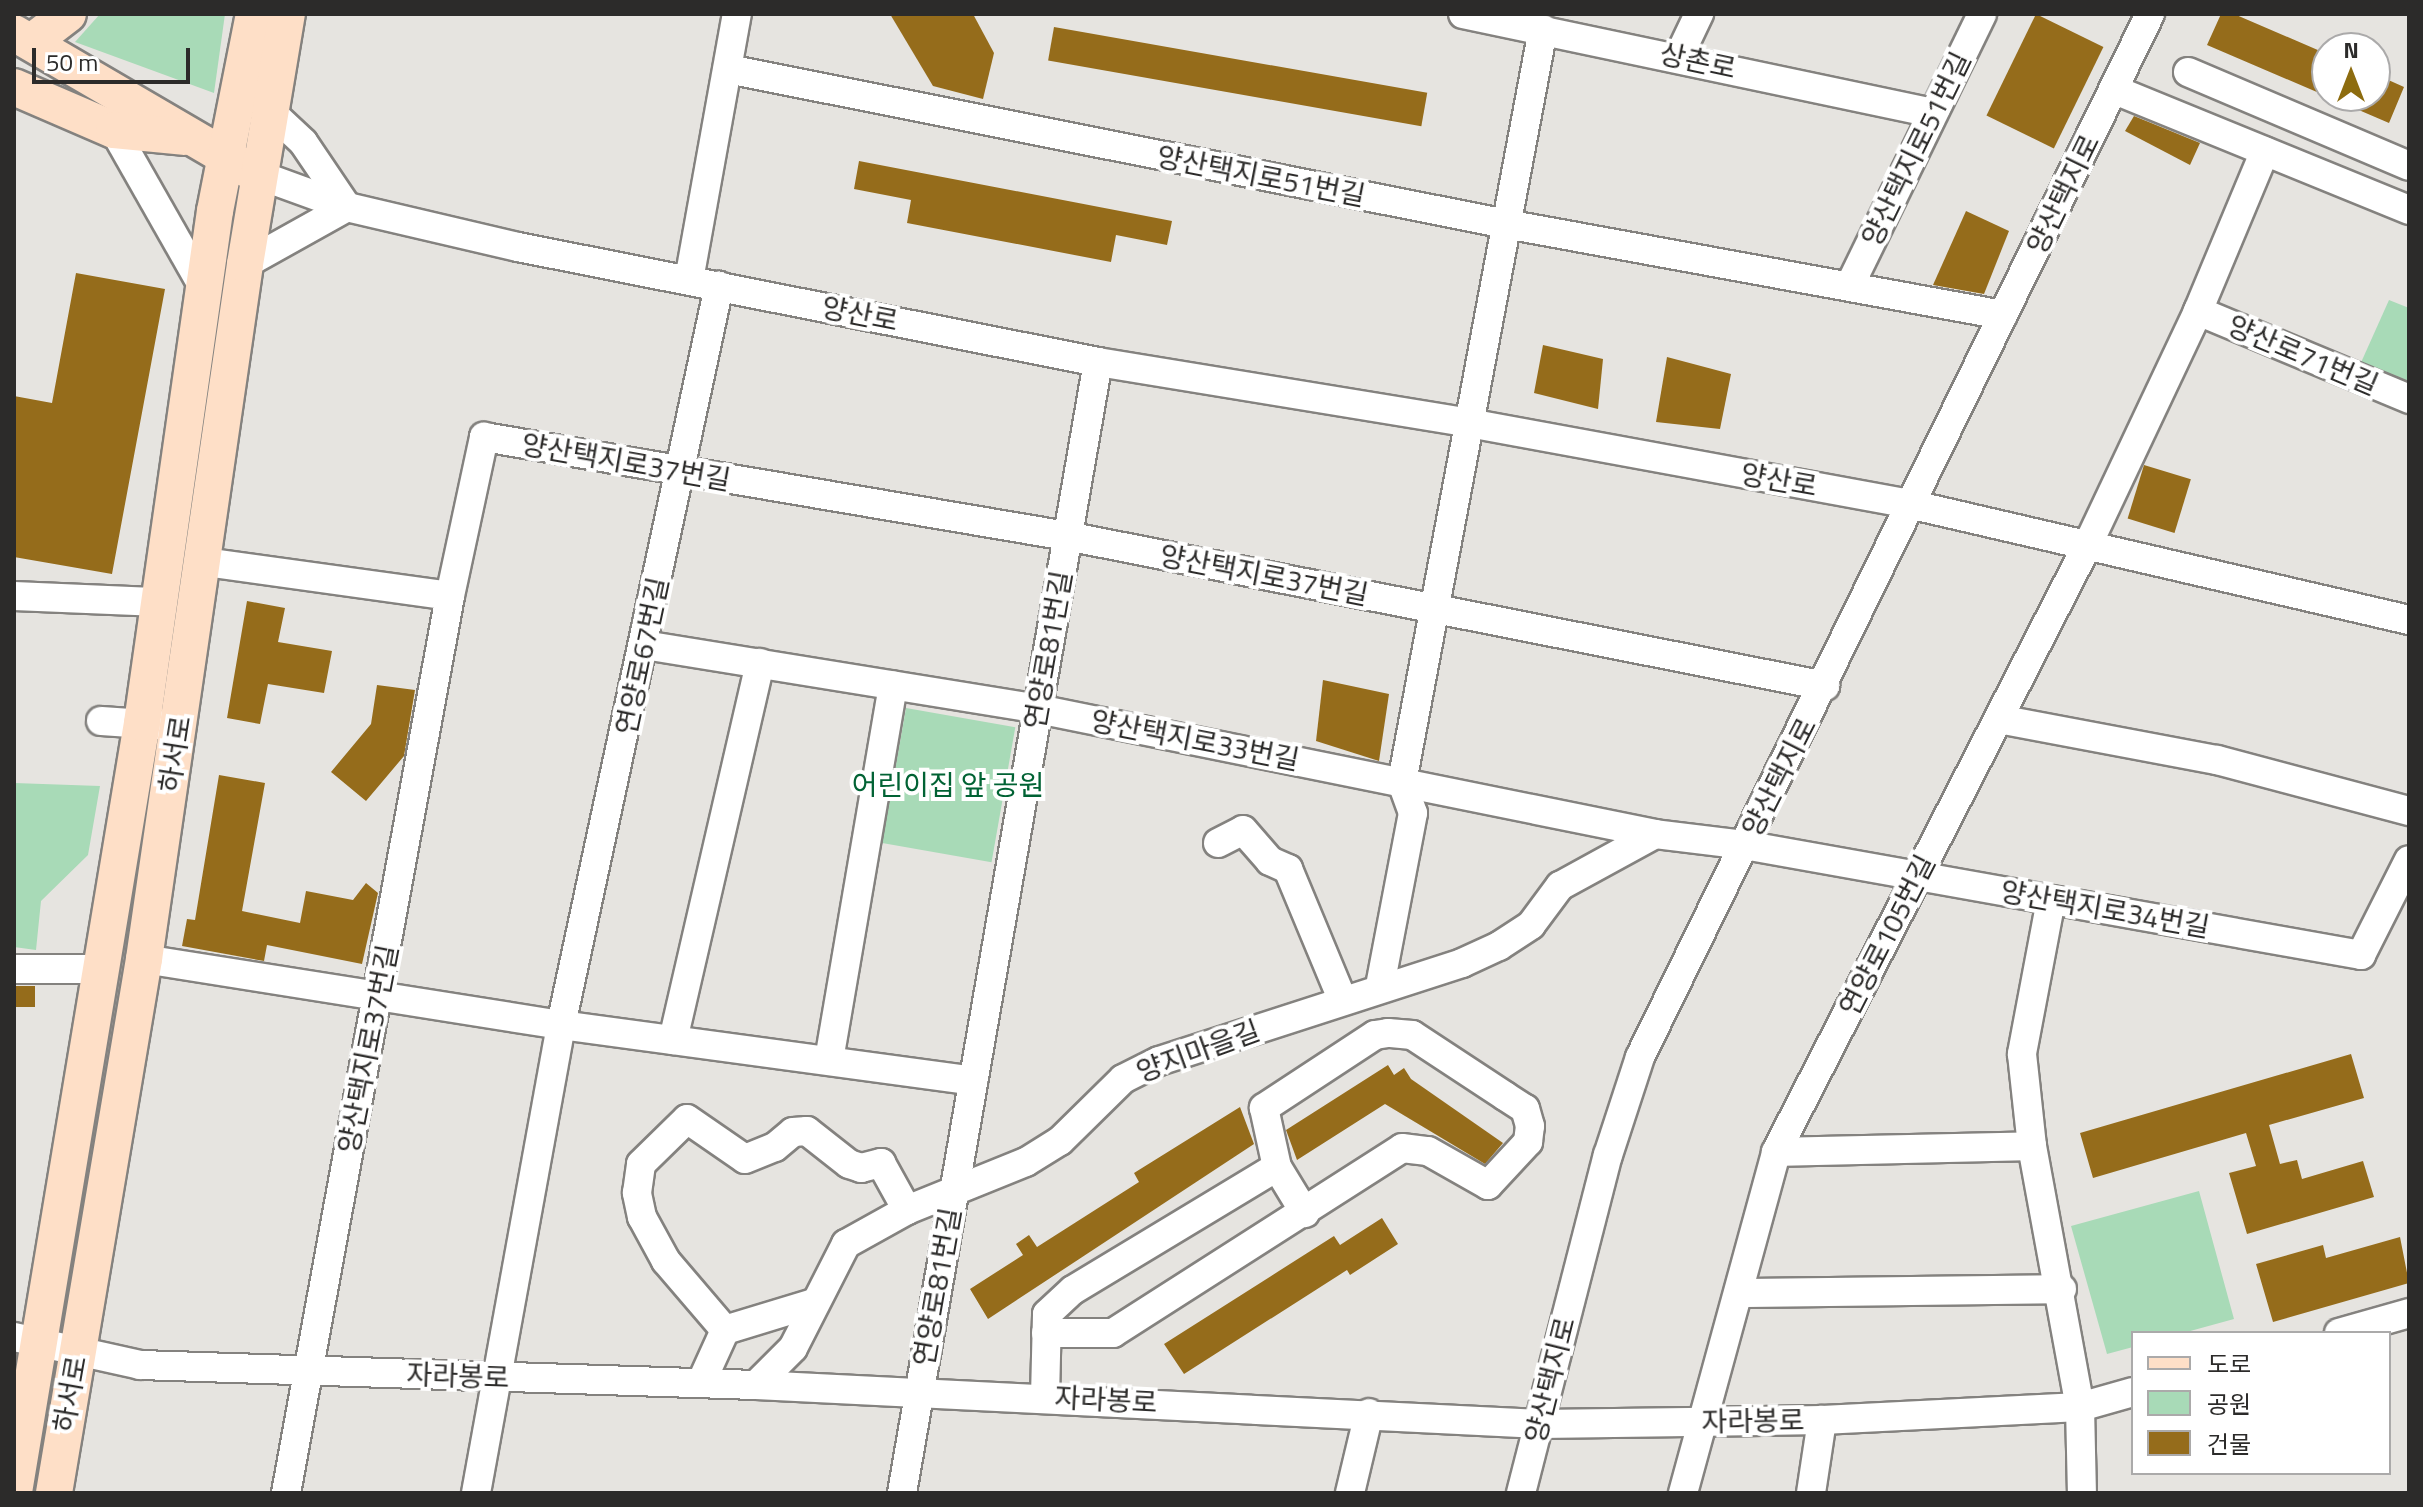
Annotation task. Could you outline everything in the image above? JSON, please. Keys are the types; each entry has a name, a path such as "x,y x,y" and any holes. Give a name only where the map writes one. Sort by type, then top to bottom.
{"main road":[{"path":"24,37 68,14"},
{"name":"하서로","path":"14,1492 26,1341 142,723 205,290 254,14"},
{"name":"하서로","path":"54,1493 144,959 205,562 245,264 259,175 273,114 287,14"},
{"path":"24,37 189,138 259,175"},
{"path":"14,87 114,130 189,138"}],"street":[{"path":"689,280 737,14"},
{"name":"상촌로","path":"1463,14 1679,56 1932,113"},
{"path":"1679,56 1699,14"},
{"name":"양산택지로51번길","path":"1850,285 1982,14"},
{"name":"양산택지로","path":"1521,1493 1625,1097 1744,845 1825,686 1909,504 2150,14"},
{"path":"1380,986 1413,813 1402,782 1543,29"},
{"name":"양산택지로51번길","path":"728,69 1506,224 2003,315"},
{"path":"2188,72 2406,154"},
{"path":"2115,90 2409,210"},
{"path":"245,264 347,207 303,142 273,114"},
{"path":"114,130 205,290"},
{"path":"2089,542 2198,311 2265,151"},
{"name":"양산로","path":"259,175 347,207 689,280 1098,362 1469,423 1909,504 2089,542 2409,620"},
{"name":"연양로67번길","path":"476,1493 561,1025 719,286"},
{"name":"양산로71번길","path":"2198,311 2409,399"},
{"name":"연양로81번길","path":"902,1493 1098,362"},
{"name":"양산택지로37번길","path":"286,1493 450,596 484,437 1067,536 1825,686"},
{"name":"연양로105번길","path":"1683,1493 1776,1152 2089,542"},
{"path":"205,562 450,596"},
{"path":"14,596 160,602"},
{"name":"양산택지로33번길","path":"644,645 1038,709 1655,834 1744,845"},
{"path":"673,1040 760,663"},
{"path":"829,1060 893,685"},
{"path":"1999,719 2217,760 2409,811"},
{"path":"101,721 179,726"},
{"path":"1218,843 1243,830 1270,861 1288,869 1342,999"},
{"name":"양지마을길","path":"756,1385 793,1348 846,1244 907,1210 1026,1162 1060,1141 1100,1097 1139,1070 1380,986 1462,963 1499,946 1531,925 1560,886 1655,834"},
{"name":"양산택지로34번길","path":"1744,845 2361,955 2409,860"},
{"path":"2051,900 2023,1043 2032,1146 2062,1289 2080,1407 2082,1493"},
{"path":"144,959 561,1025 973,1081"},
{"path":"14,969 98,969"},
{"path":"1046,1333 1113,1333 1305,1213 1402,1148 1428,1151 1488,1185 1528,1142 1525,1109 1412,1035 1375,1035 1264,1108 1277,1167 1305,1213"},
{"path":"725,1330 666,1261 642,1217 637,1193 641,1164 687,1119 745,1159 775,1147 793,1132 807,1131 849,1164 861,1168 881,1163 907,1210"},
{"path":"1776,1152 2032,1146"},
{"path":"1045,1397 1047,1314 1073,1290 1277,1167"},
{"path":"1740,1293 2062,1289"},
{"path":"701,1383 725,1330 814,1303"},
{"path":"2346,1331 2409,1313"},
{"name":"자라봉로","path":"26,1341 140,1365 1045,1397 1540,1424 1822,1420 2080,1407 2131,1393"},
{"path":"1350,1493 1369,1413"},
{"path":"1811,1493 1822,1420"}],"green space":[{"path":"100,14 225,14 214,93 75,42"},
{"path":"2389,300 2409,308 2409,388 2359,367"},
{"name":"어린이집 앞 공원","path":"906,708 1015,727 992,862 882,843"},
{"path":"14,783 100,786 88,855 41,901 36,950 14,947"},
{"path":"2199,1191 2234,1319 2190,1331 2131,1331 2131,1348 2107,1354 2071,1226"}],"building":[{"path":"890,14 973,14 994,53 983,99 933,86"},
{"path":"2036,14 2103,47 2054,148 1986,116"},
{"path":"2221,14 2234,14 2311,47 2311,90 2207,45"},
{"path":"1054,27 1427,93 1421,126 1048,60"},
{"path":"2391,81 2404,87 2389,123 2363,112 2391,112"},
{"path":"2134,116 2200,143 2190,165 2125,131"},
{"path":"859,161 1172,221 1167,245 1116,235 1111,262 907,223 911,200 854,189"},
{"path":"1966,211 2009,231 1984,294 1933,285"},
{"path":"76,273 165,289 112,574 14,557 14,396 52,403"},
{"path":"1543,345 1603,359 1598,409 1534,393"},
{"path":"1667,357 1731,374 1720,429 1656,422"},
{"path":"2144,465 2191,479 2174,533 2128,519"},
{"path":"247,601 285,608 278,642 332,651 324,693 268,684 260,724 227,718"},
{"path":"1323,680 1389,694 1379,761 1316,741"},
{"path":"377,685 415,690 404,756 366,801 331,772 371,724"},
{"path":"219,775 265,783 242,911 300,923 306,891 353,900 366,883 378,893 362,964 267,945 264,961 182,946 187,919 195,920"},
{"path":"14,986 35,986 35,1007 14,1007"},
{"path":"2351,1054 2364,1098 2269,1125 2280,1164 2297,1160 2302,1179 2363,1161 2374,1197 2247,1234 2229,1173 2256,1166 2246,1133 2093,1178 2080,1133"},
{"path":"1388,1065 1394,1075 1404,1068 1411,1079 1503,1143 1485,1164 1385,1104 1297,1160 1286,1130"},
{"path":"1240,1107 1254,1144 988,1319 970,1289 1023,1255 1016,1244 1029,1235 1037,1247 1139,1182 1134,1173"},
{"path":"1382,1218 1398,1244 1350,1275 1347,1270 1184,1374 1164,1344 1334,1236 1340,1245"},
{"path":"2400,1237 2409,1283 2273,1322 2256,1264 2323,1245 2326,1258"}]}
